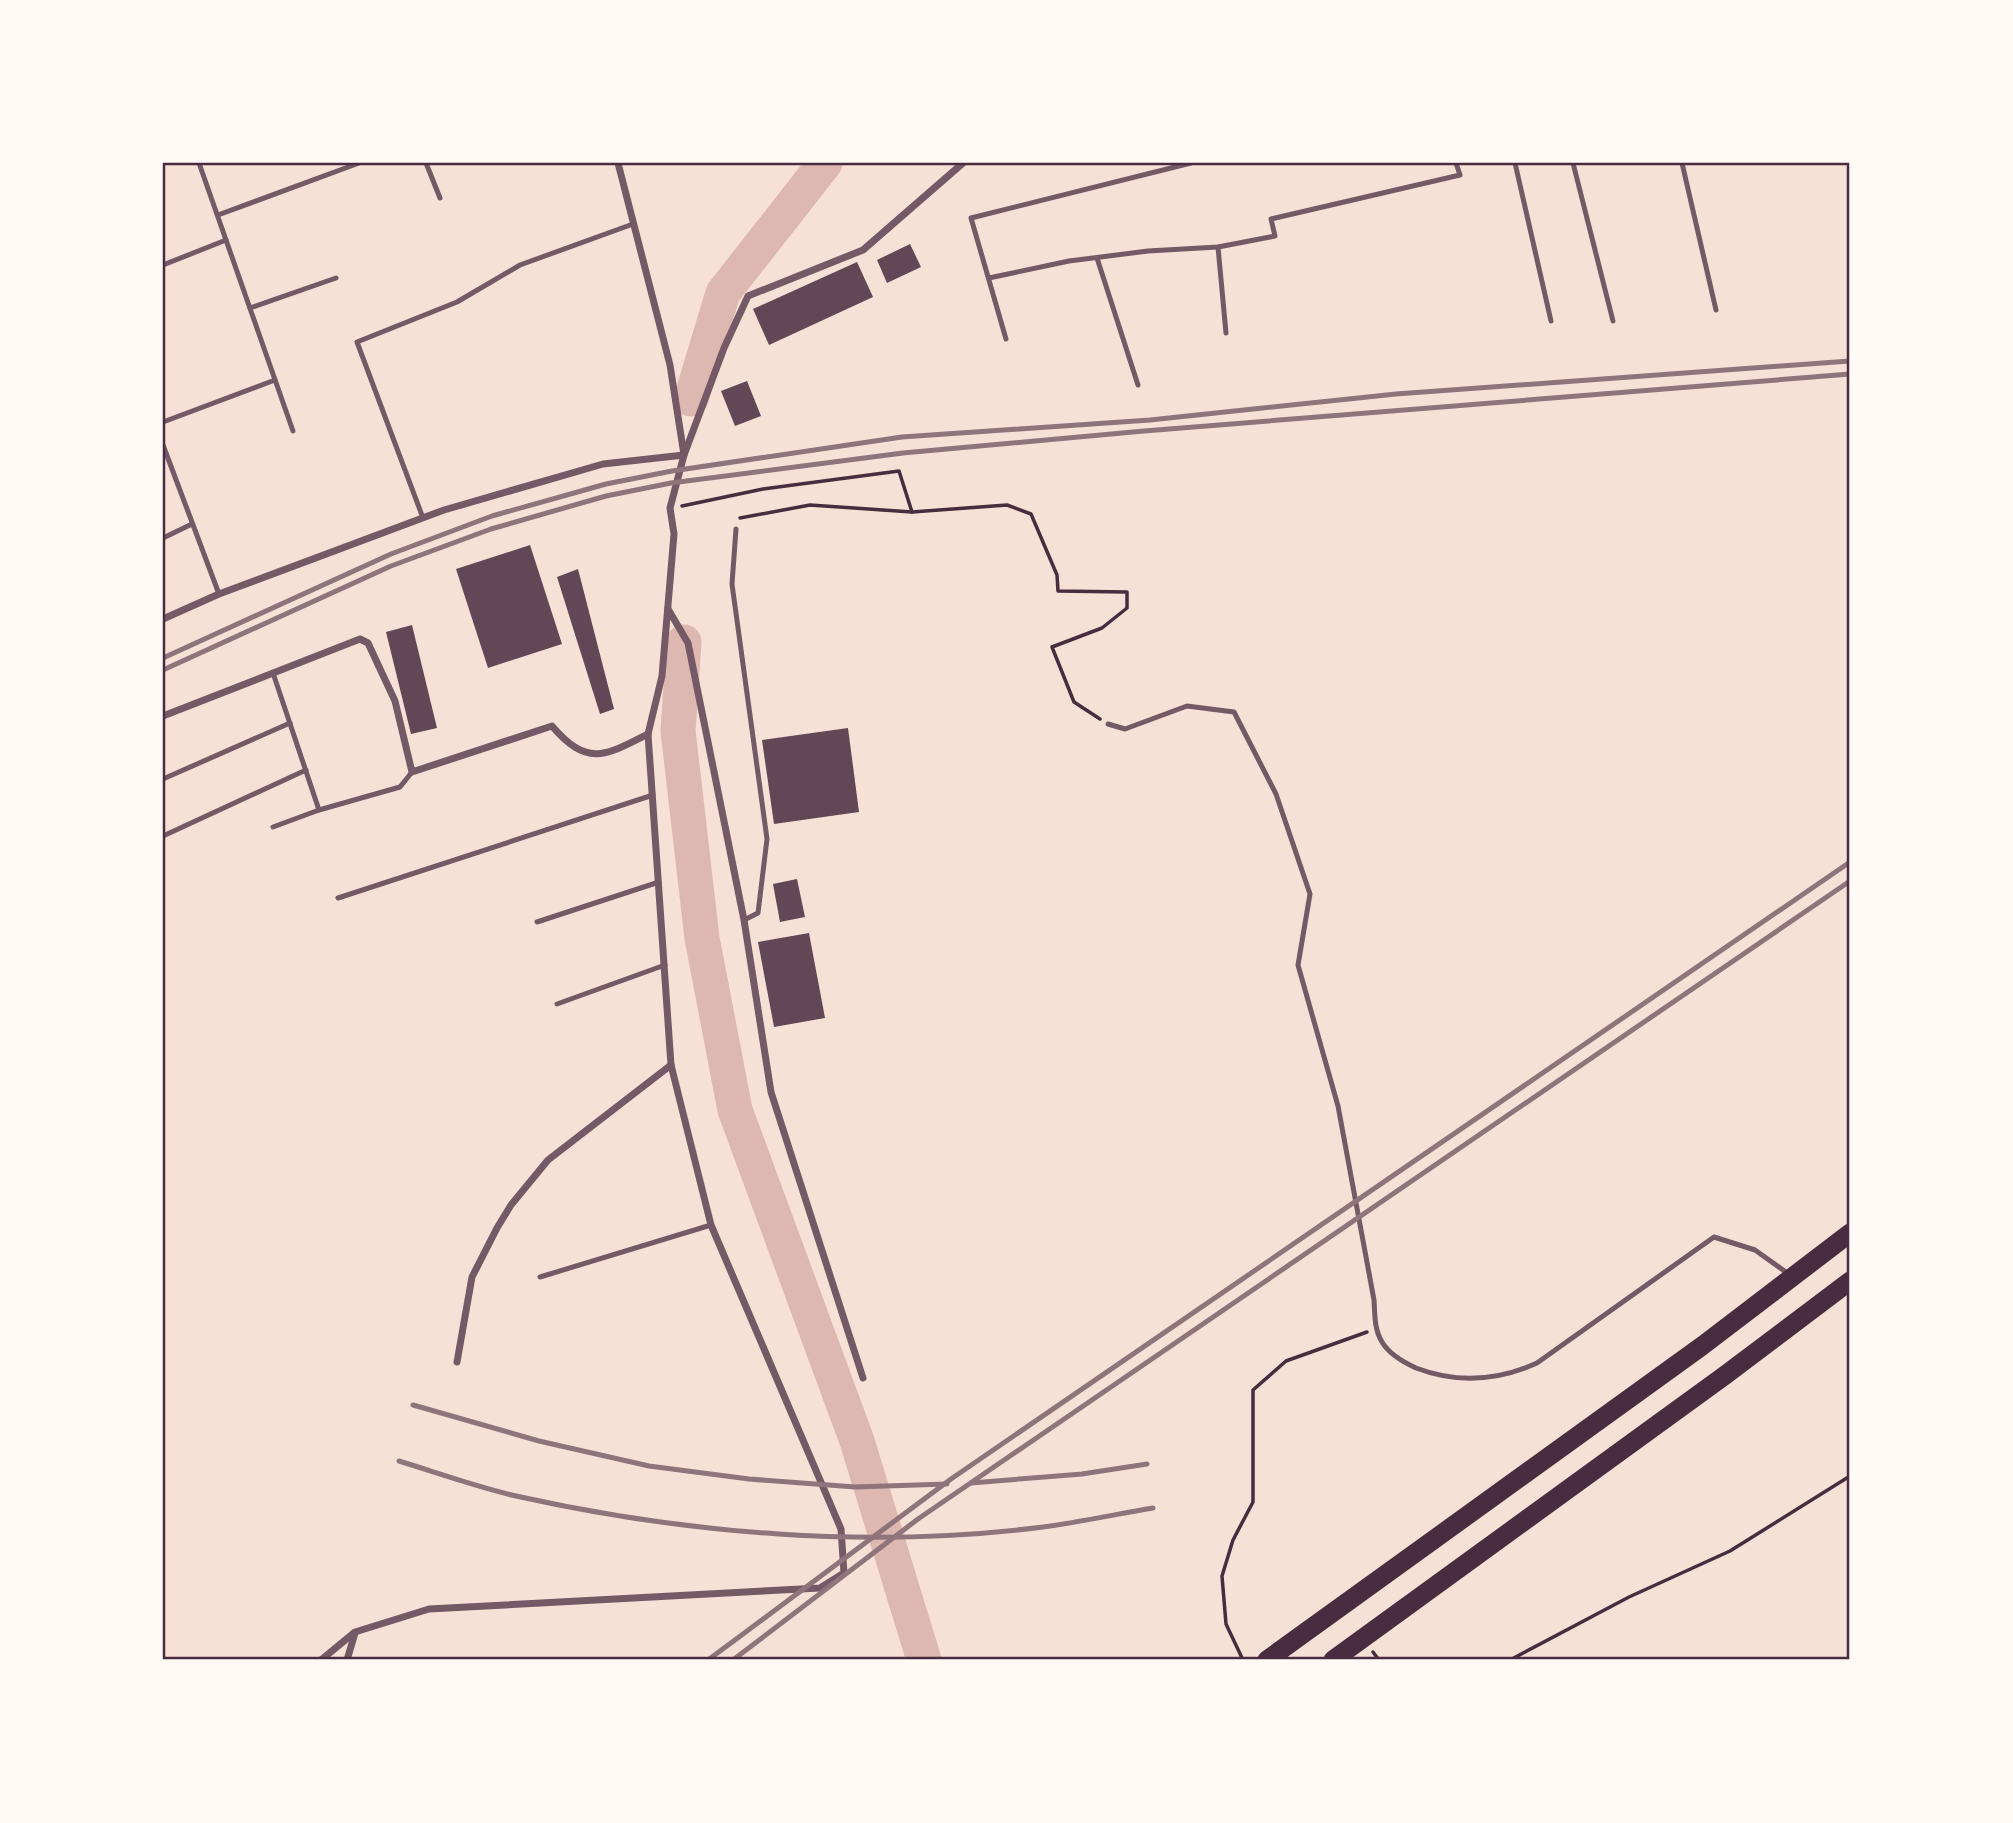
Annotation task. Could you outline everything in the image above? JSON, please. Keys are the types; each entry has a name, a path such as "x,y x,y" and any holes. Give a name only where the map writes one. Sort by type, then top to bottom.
{"highway":[{"path":"1268,1660 1702,1346 1850,1233"},
{"path":"1333,1660 1724,1376 1850,1281"}],"street":[{"path":"618,163 670,365 684,455"},
{"path":"321,1660 355,1632 429,1609 820,1588 844,1573 841,1529 711,1225 671,1065 648,734 662,676 674,534 670,508 684,455 724,348 748,296 863,250 964,163"},
{"path":"163,619 219,594 444,510 603,464 684,455"},
{"path":"668,609 688,643 744,920 771,1092 863,1378"},
{"path":"163,716 360,639 368,643 395,701 412,772 552,726 567,743 587,755 616,750 648,734"},
{"path":"457,1362 472,1277 490,1240 512,1205 548,1160 671,1065"},
{"path":"347,1660 355,1632"}],"lane":[{"path":"199,163 293,431"},
{"path":"218,215 359,163"},
{"path":"426,163 440,198"},
{"path":"1006,339 971,218 1191,163"},
{"path":"989,278 1097,258 1148,251 1218,247 1275,236 1271,219 1460,175 1457,163"},
{"path":"1515,163 1551,321"},
{"path":"1573,163 1613,321"},
{"path":"1682,163 1716,310"},
{"path":"423,518 357,342 457,302 520,265 633,223"},
{"path":"163,265 226,240"},
{"path":"1218,247 1226,333"},
{"path":"1097,258 1138,385"},
{"path":"250,307 336,278"},
{"path":"163,422 275,380"},
{"path":"163,445 219,594"},
{"path":"163,538 192,524"},
{"path":"736,529 732,584 767,839 758,913 744,920"},
{"path":"272,673 320,810"},
{"path":"1108,724 1125,729 1187,706 1234,712 1276,794 1310,894 1298,965 1338,1106 1374,1300 1376,1329 1394,1356 1412,1366 1447,1377 1484,1379 1502,1376 1537,1363 1713,1237 1755,1250 1793,1277"},
{"path":"163,779 289,723"},
{"path":"163,836 306,770"},
{"path":"273,827 400,787 412,772"},
{"path":"338,898 653,795"},
{"path":"537,922 659,882"},
{"path":"557,1004 665,965"},
{"path":"541,1277 711,1225"}],"path":[{"path":"670,508 763,489 899,471 912,512"},
{"path":"736,529 740,516 810,505 912,512 1007,505 1031,514 1057,575 1058,591 1127,592 1128,608 1102,628 1052,647 1074,702 1108,724"},
{"path":"1243,1660 1226,1623 1222,1576 1233,1540 1252,1502 1253,1390 1286,1361 1376,1329"},
{"path":"1510,1660 1629,1597 1730,1551 1850,1476"}],"building":[{"path":"910,244 921,267 887,283 877,260"},
{"path":"857,262 873,297 769,345 753,309"},
{"path":"747,381 761,416 735,426 721,391"},
{"path":"530,545 562,644 488,668 456,569"},
{"path":"578,569 614,709 600,714 557,577"},
{"path":"412,625 437,728 411,734 386,632"},
{"path":"848,728 859,812 774,824 762,740"},
{"path":"797,879 805,917 780,922 773,884"},
{"path":"809,933 825,1018 774,1027 758,942"}],"waterway":[{"path":"691,399 723,293 825,163"},
{"path":"684,642 678,731 702,938 735,1110 857,1441 924,1660"}],"railway":[{"path":"163,658 391,554 492,516 606,484 672,471 902,437 1150,420 1396,394 1850,361"},
{"path":"163,670 391,566 491,529 606,496 671,483 903,453 1850,374"},
{"path":"708,1660 951,1479 1850,862"},
{"path":"733,1660 918,1519 1850,881"},
{"path":"413,1405 539,1441 649,1466 749,1479 855,1487 947,1484"},
{"path":"399,1461 501,1492 581,1509 646,1520 778,1534 845,1537 977,1534 1057,1525 1153,1508"},
{"path":"971,1483 1082,1474 1147,1464"}]}
